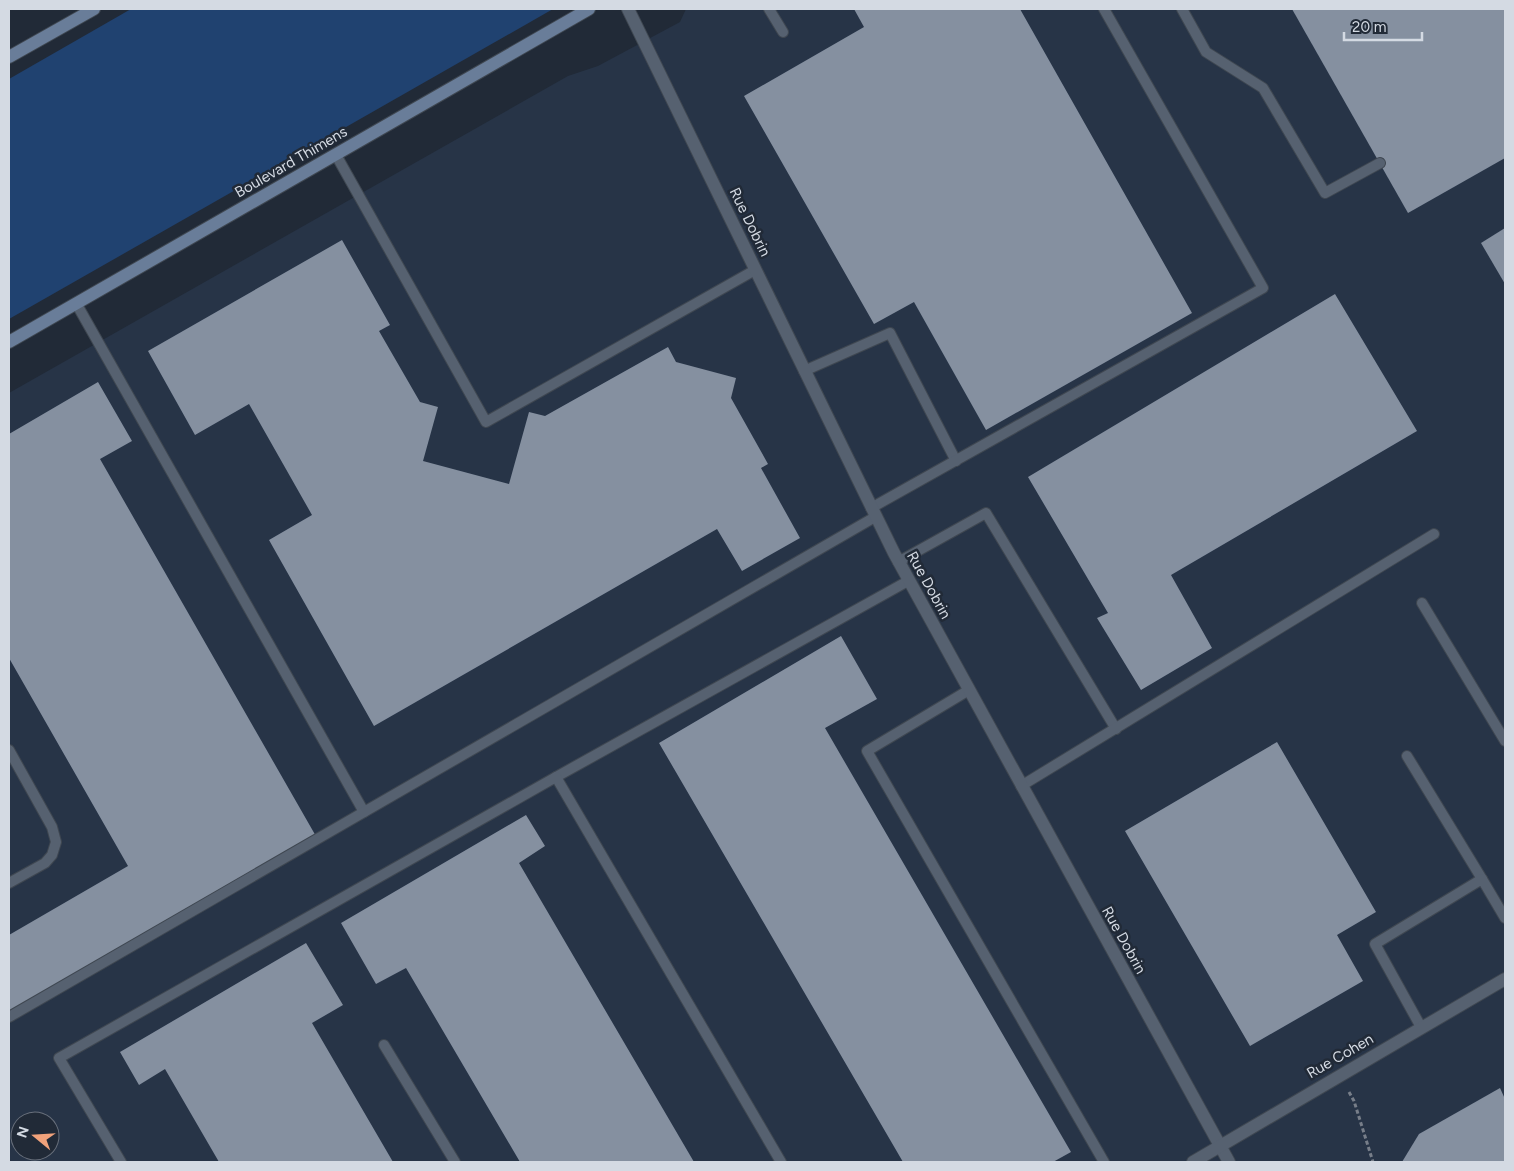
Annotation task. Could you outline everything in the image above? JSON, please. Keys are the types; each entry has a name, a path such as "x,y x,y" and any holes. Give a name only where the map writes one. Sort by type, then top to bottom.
{"street":[{"path":"9,57 94,9"},
{"name":"Boulevard Thimens","path":"9,342 589,9"},
{"name":"Rue Dobrin","path":"628,9 898,562 1229,1162"},
{"name":"Rue Cohen","path":"1192,1162 1505,978"}],"lane":[{"path":"769,9 783,32"},
{"path":"9,1017 364,812 873,513 956,461 1263,288 1104,9"},
{"path":"1182,9 1206,52 1263,88 1325,193 1380,163"},
{"path":"336,154 486,422 756,270"},
{"path":"76,303 364,812"},
{"path":"804,372 890,332 956,461"},
{"path":"898,562 986,514 1116,729"},
{"path":"1022,786 1434,534"},
{"path":"121,1162 59,1058 908,581"},
{"path":"1422,604 1505,741"},
{"path":"969,690 867,751 1104,1162"},
{"path":"9,750 52,827 56,842 52,855 45,863 9,883"},
{"path":"1407,756 1505,918"},
{"path":"556,778 781,1162"},
{"path":"1421,1027 1374,944 1482,879"},
{"path":"384,1045 454,1162"}],"path":[{"path":"1354,1101 1372,1162"}],"shaded area":[{"path":"131,9 553,9 9,319 9,79"},
{"path":"686,9 1505,9 1505,1162 9,1162 9,393 568,76 598,66 680,22"}],"building":[{"path":"854,9 1020,9 1192,313 986,430 914,302 874,324 744,96 864,27"},
{"path":"1292,9 1505,9 1505,158 1408,213"},
{"path":"1505,228 1505,284 1481,243"},
{"path":"342,240 390,325 379,331 420,402 438,407 423,461 509,484 529,412 545,416 668,347 676,362 736,378 731,398 768,464 761,468 800,538 742,571 717,529 374,726 269,540 312,515 249,404 195,435 148,351"},
{"path":"1335,294 1417,431 1171,575 1212,648 1141,690 1097,618 1108,613 1028,477"},
{"path":"98,382 132,441 100,459 317,838 9,1015 9,935 128,866 9,658 9,434"},
{"path":"841,636 877,699 825,728 1071,1152 1053,1162 903,1162 659,743"},
{"path":"1277,742 1376,912 1337,935 1363,981 1250,1046 1125,831"},
{"path":"526,815 545,846 519,863 694,1162 520,1162 406,968 376,984 341,923"},
{"path":"306,943 343,1005 312,1023 393,1162 219,1162 165,1069 139,1085 120,1052"},
{"path":"1500,1088 1505,1099 1505,1162 1402,1162 1419,1134"}]}
